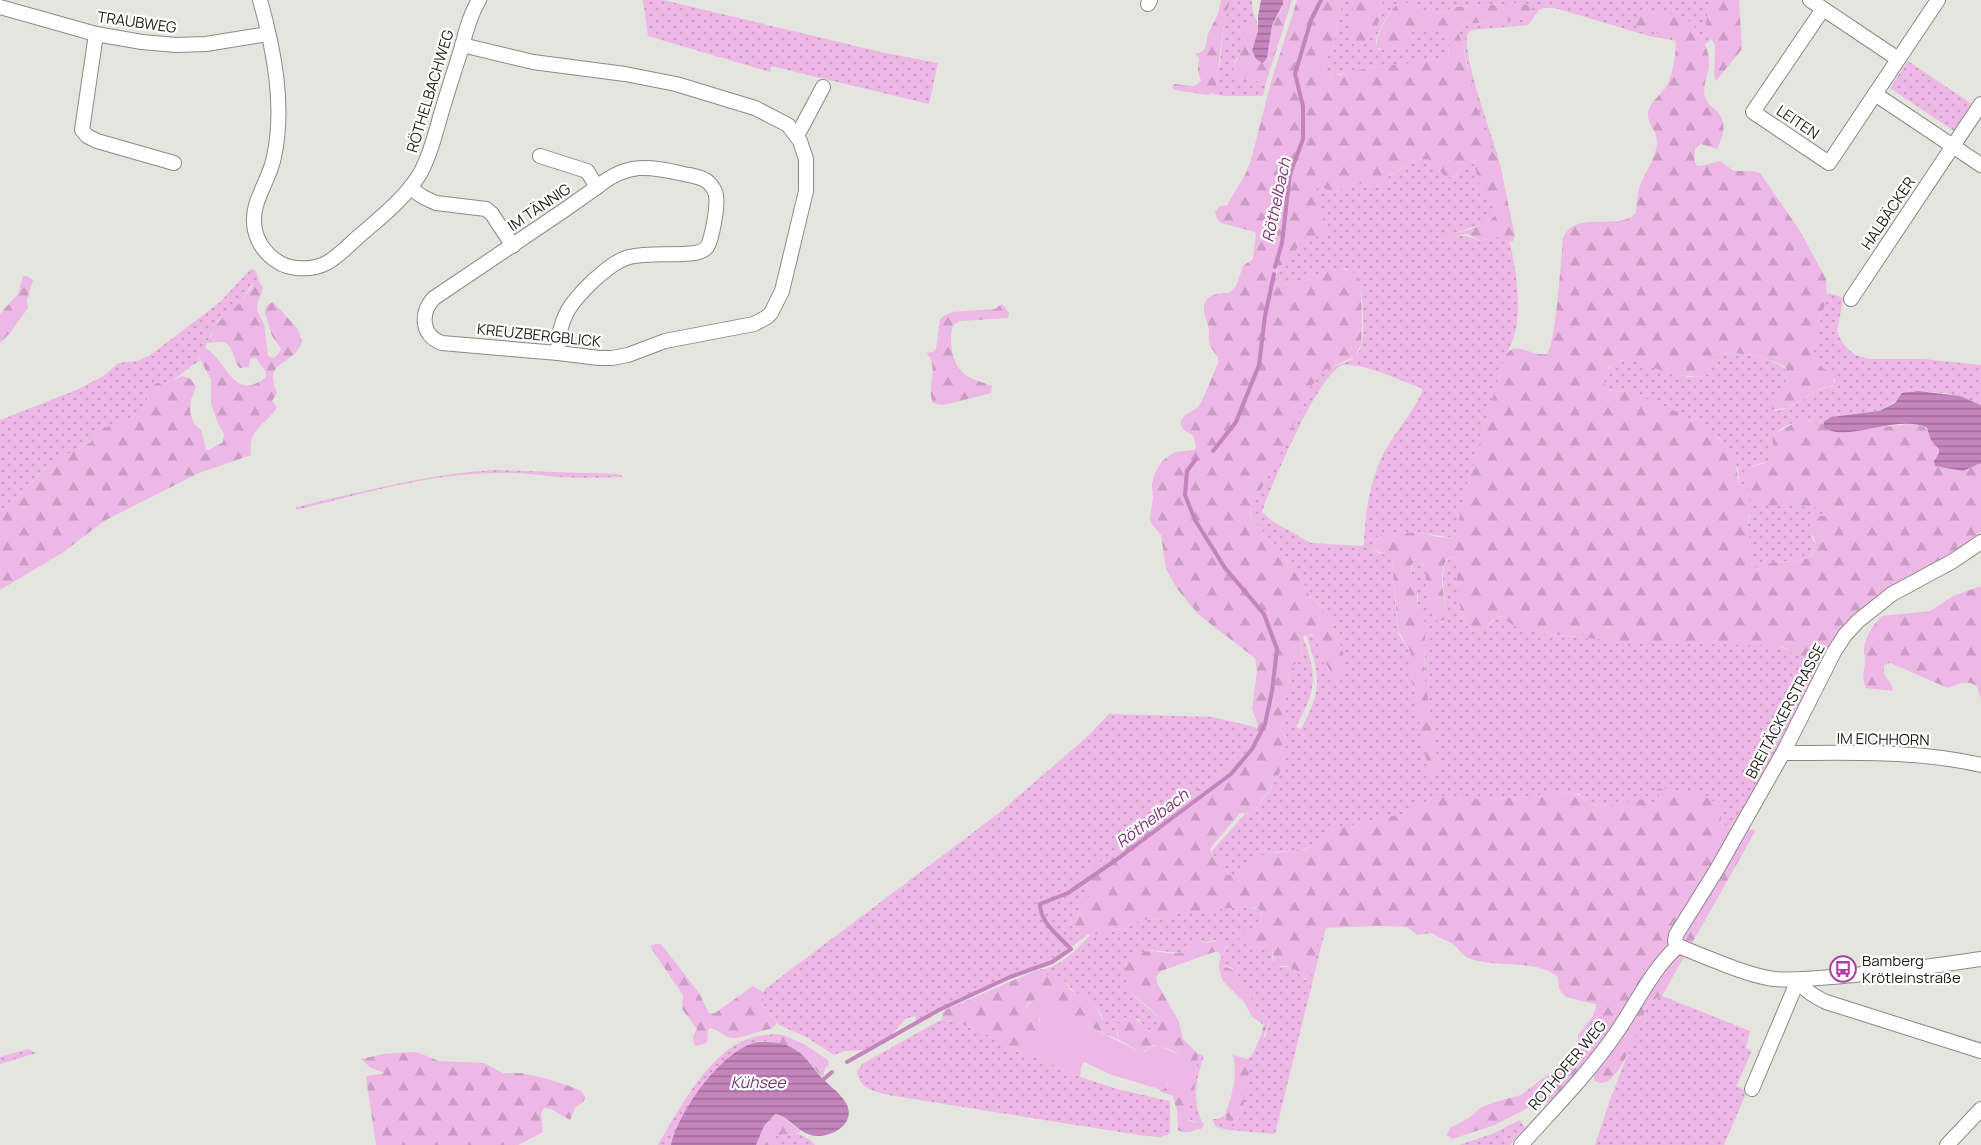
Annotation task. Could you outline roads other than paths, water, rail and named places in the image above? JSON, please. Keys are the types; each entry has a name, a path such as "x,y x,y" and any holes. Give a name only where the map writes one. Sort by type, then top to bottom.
{"street":[{"path":"260,0 268,34"},
{"name":"RÖTHELBACHWEG","path":"268,34 278,101 278,130 274,159 254,208 254,219 259,243 267,253 285,266 307,268 328,264 410,188 432,150 468,23 478,0"},
{"path":"1810,0 1826,6 1898,59"},
{"path":"1938,0 1875,94 1981,165"},
{"name":"LEITEN","path":"1826,6 1753,112 1829,163 1875,94"},
{"name":"TRAUBWEG","path":"0,23 2,8 96,34 142,42 176,45 206,44 268,34"},
{"path":"96,34 82,130 87,136 97,141 174,163"},
{"path":"462,45 532,62 625,74 684,86 754,108 788,125 797,136 823,87"},
{"name":"HALBÄCKER","path":"1851,299 1981,104"},
{"name":"KREUZBERGBLICK","path":"513,246 434,298 424,313 426,327 434,339 442,342 558,352 599,358 619,357 665,341 746,326 767,317 782,291 806,191 806,159 797,136"},
{"name":"IM TÄNNIG","path":"540,156 587,171 597,187"},
{"name":"IM TÄNNIG","path":"410,188 436,202 486,209 492,214 513,246 610,176 629,168 664,169 702,178 709,183 716,196 710,237 703,251 632,256 614,264 576,298 568,309 559,333 558,352"},
{"name":"BREITÄCKERSTRASSE","path":"1678,946 1675,941 1676,935 1716,871 1783,753 1834,652 1845,635 1858,621 1892,594 1953,561 1981,542"},
{"name":"IM EICHHORN","path":"1783,753 1935,756 1981,765"},
{"path":"1678,946 1773,979 1798,980 1894,971 1981,959"},
{"name":"ROTHOFER WEG","path":"1521,1145 1590,1068 1614,1037 1668,955 1678,946"},
{"path":"1798,980 1803,988 1826,1002 1981,1051"},
{"path":"1752,1089 1798,980"},
{"path":"1947,1145 1981,1109"}],"water":[{"path":"1261,0 1283,0 1272,25 1267,58 1263,63 1256,59 1252,51 1258,31"},
{"path":"1918,391 1960,396 1981,405 1981,463 1963,471 1935,466 1934,461 1939,449 1931,440 1927,428 1916,424 1844,432 1832,431 1823,427 1824,421 1831,417 1879,411 1895,403 1902,393"},
{"name":"Kühsee","path":"758,1042 786,1045 803,1055 846,1103 849,1116 843,1126 833,1133 813,1135 775,1114 764,1126 756,1145 671,1145 683,1116 704,1083 730,1056"}],"waterway":[{"name":"Röthelbach","path":"1275,267 1282,243 1290,174 1303,139 1303,106 1295,74 1311,20 1321,0"},
{"name":"Röthelbach","path":"1213,451 1236,422 1259,365 1265,316 1274,274"},
{"name":"Röthelbach","path":"847,1062 939,1010 1010,977 1052,962 1071,949 1047,923 1040,904 1068,893 1116,860 1231,774 1252,749 1265,724 1277,649 1264,614 1225,568 1195,520 1185,495 1187,471 1196,459"},
{"name":"Röthelbach","path":"824,1079 832,1072"}],"place":[{"name":"Bamberg Krötleinstraße","path":"1843,969"}]}
